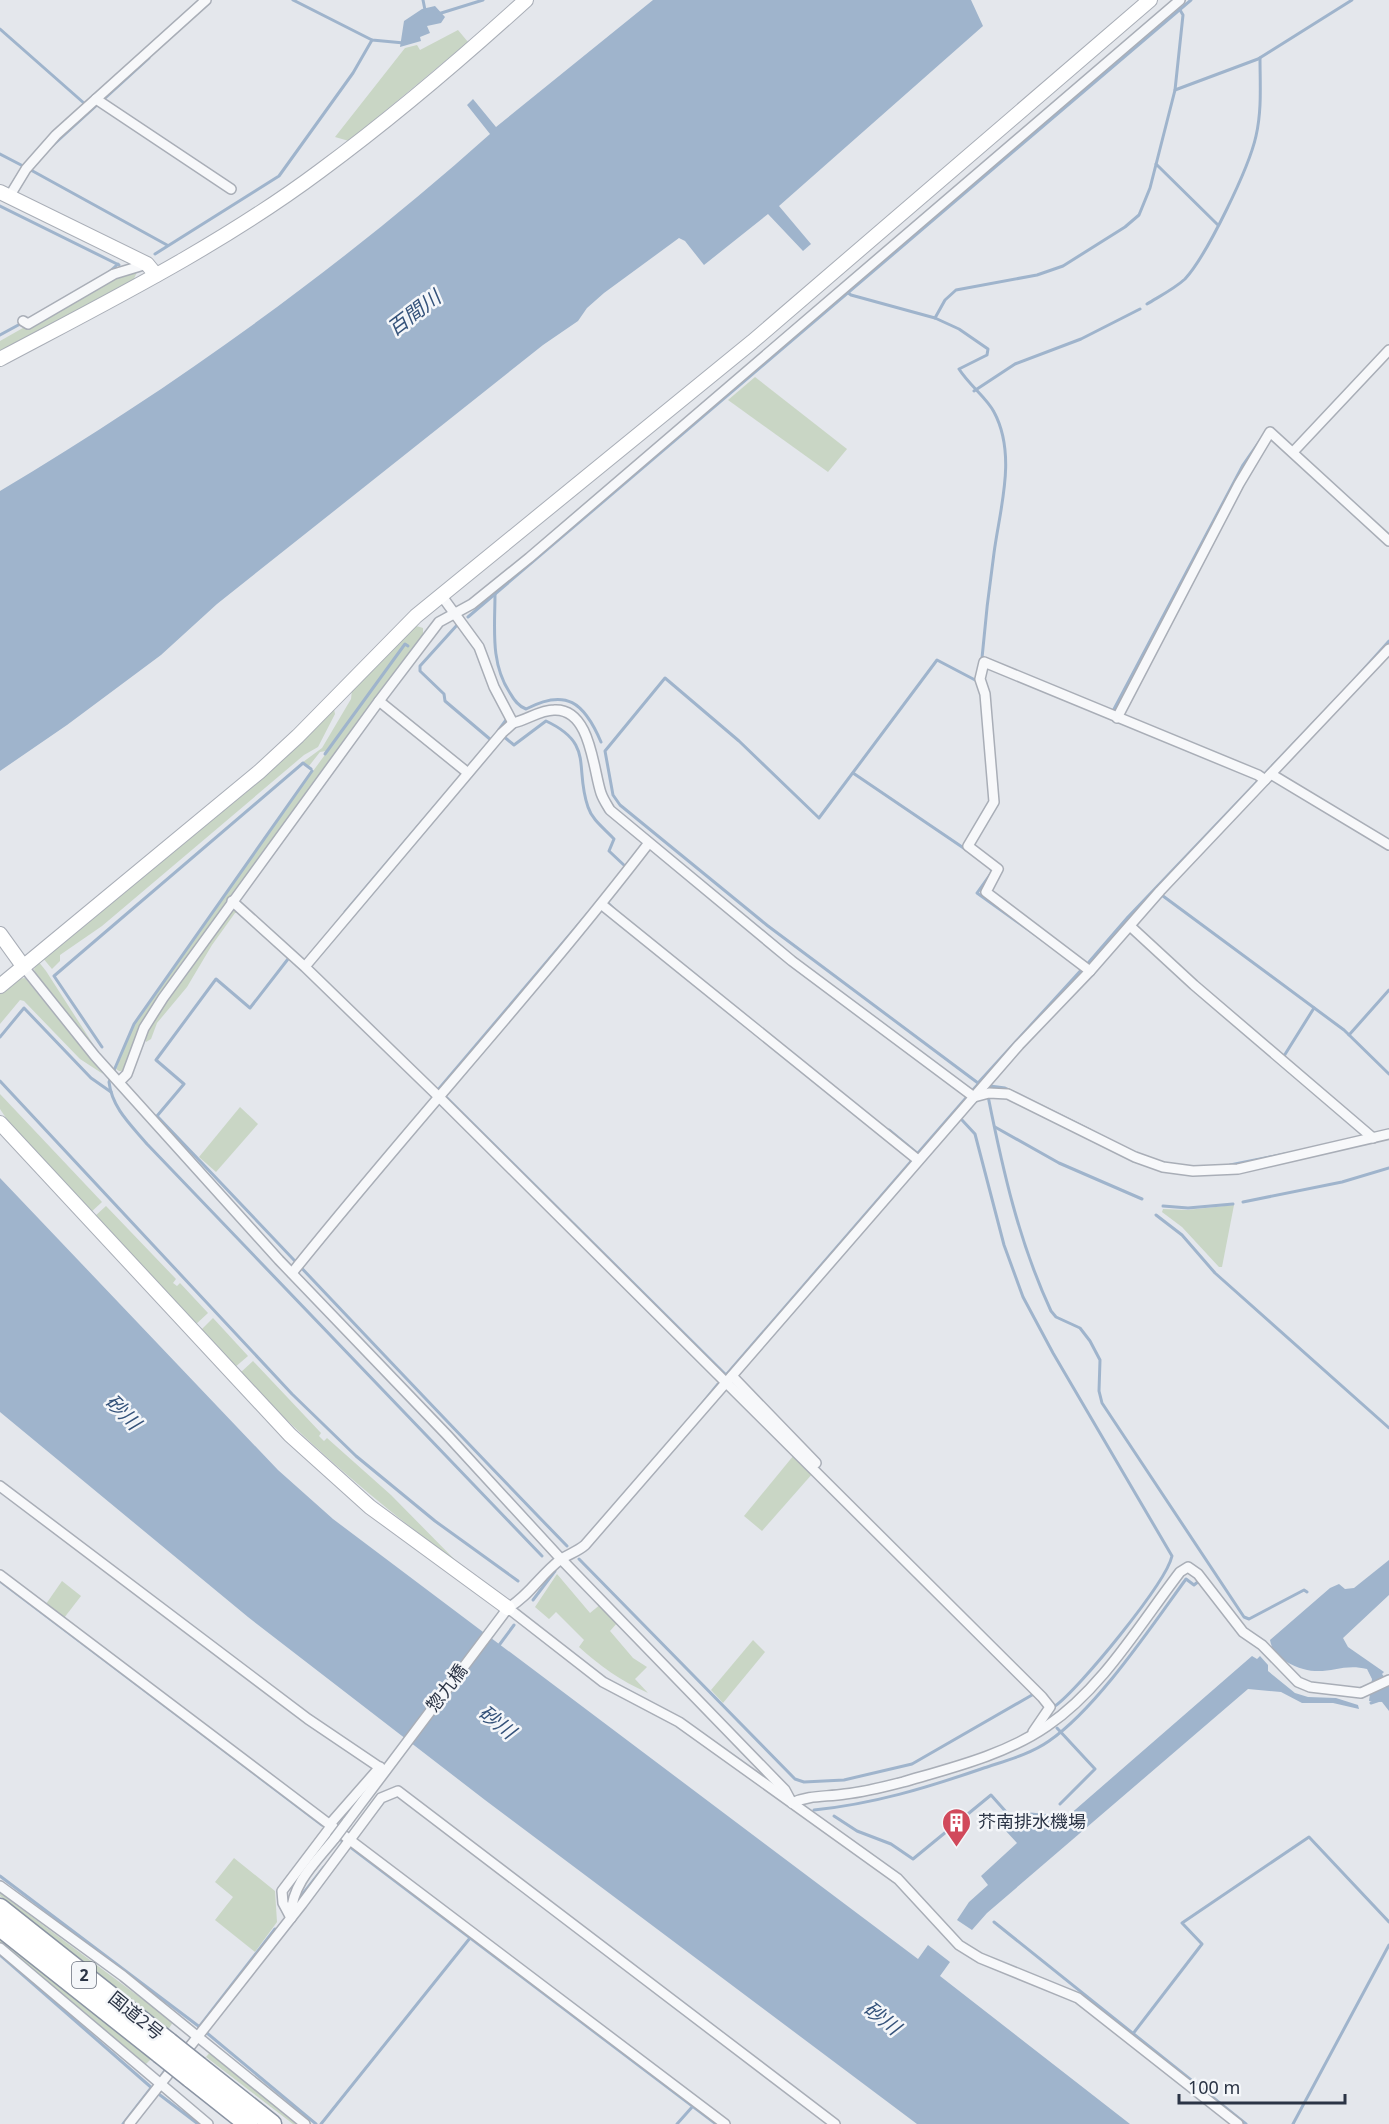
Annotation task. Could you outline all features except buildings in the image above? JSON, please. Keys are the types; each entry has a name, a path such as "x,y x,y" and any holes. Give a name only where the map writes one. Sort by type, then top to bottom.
{"highway":[{"name":"国道2号","path":"0,1908 164,2048"},
{"name":"国道2号","path":"0,1927 195,2072 272,2124"},
{"name":"国道2号","path":"195,2072 248,2124"}],"street":[{"path":"156,275 147,264 5,194 51,141 99,101 206,0"},
{"path":"0,359 156,275 319,172 411,99 526,0"},
{"path":"0,986 259,772 306,728 416,616 752,342 1150,0"},
{"path":"115,1078 127,1074 144,1028 232,901 379,700 440,622 454,612 472,604 529,558 1180,0"},
{"path":"99,101 231,189"},
{"path":"24,322 114,274 147,264"},
{"path":"1294,451 1389,350"},
{"path":"1117,718 1256,453 1270,432 1294,451 1389,542"},
{"path":"441,595 479,647 494,687 513,723"},
{"name":"惣九橋","path":"382,1769 396,1757 498,1619 508,1608 519,1602 561,1559 575,1553 585,1545 729,1380 915,1158 971,1095 1090,971 1264,777 1389,649"},
{"path":"1090,971 986,892 998,869 968,846 994,802 985,694 981,679 984,662 1264,777 1389,844"},
{"path":"379,700 466,771"},
{"path":"308,963 466,771 502,733 513,723 552,710 564,711 573,717 594,753 601,793 610,810 648,844 828,989 971,1095 1008,1094 1135,1157 1163,1167 1193,1172 1239,1169 1372,1136 1389,1134"},
{"path":"292,1273 438,1096 604,901 648,844"},
{"path":"232,901 305,967 816,1463"},
{"path":"604,901 915,1158"},
{"path":"1130,926 1194,985 1372,1136"},
{"path":"0,934 23,966 115,1078 292,1273 447,1435 561,1559 785,1790 792,1803"},
{"path":"0,1123 290,1435 370,1507 508,1608 603,1682 679,1722 898,1879 959,1945 980,1958 1078,1998 1238,2124"},
{"path":"729,1380 1050,1707 1030,1736"},
{"path":"0,1486 308,1719 382,1769"},
{"path":"792,1803 804,1797 871,1790 902,1782 1005,1748 1047,1726 1083,1694 1180,1572 1188,1567 1198,1574 1243,1632 1266,1650 1288,1675 1310,1687 1361,1693 1389,1680"},
{"path":"0,1575 331,1824 349,1843 724,2124"},
{"path":"291,1918 291,1898 298,1885 347,1822 382,1769"},
{"path":"291,1918 283,1903 282,1891 331,1824 382,1769"},
{"path":"129,2124 349,1843 381,1798 398,1791 835,2124"},
{"path":"0,1886 123,1976 305,2124"},
{"path":"0,1948 208,2124"}],"green space":[{"path":"458,30 468,42 349,141 335,137 405,48 417,45 420,50"},
{"path":"137,272 133,281 0,353 0,341 111,278"},
{"path":"755,377 847,449 828,472 728,400"},
{"path":"413,625 423,628 423,636 145,1020 125,1071 119,1071 116,1069 134,1024 305,782 407,643 326,751 320,752 309,766 303,762 322,748 351,699 352,690"},
{"path":"334,709 335,714 318,747 304,755 102,926 60,955 60,961 52,969 42,957"},
{"path":"237,909 241,913 235,913 212,945 187,987 157,1023 151,1039 146,1042 145,1033 231,910"},
{"path":"38,961 100,1055 36,976 34,969"},
{"path":"25,978 103,1074 80,1059 24,1001 20,1000 0,1024 0,994 16,979"},
{"path":"0,1094 102,1202 90,1213 12,1127 0,1109"},
{"path":"240,1107 258,1124 216,1172 199,1157"},
{"path":"1234,1205 1222,1267 1219,1267 1182,1227 1162,1212 1163,1209 1187,1210"},
{"path":"106,1206 176,1279 173,1283 177,1286 180,1283 208,1313 195,1325 94,1217"},
{"path":"213,1318 248,1356 234,1368 200,1331"},
{"path":"253,1361 321,1433 319,1436 324,1441 327,1438 391,1495 460,1565 346,1474 266,1400 240,1373"},
{"path":"794,1455 813,1473 762,1531 744,1516"},
{"path":"557,1574 590,1613 601,1604 618,1622 610,1631 633,1658 647,1667 635,1679 648,1693 611,1673 579,1647 584,1640 556,1612 549,1619 535,1607"},
{"path":"62,1581 81,1596 64,1618 46,1604"},
{"path":"753,1640 765,1652 723,1703 711,1690"},
{"path":"234,1858 275,1891 277,1922 255,1952 215,1920 233,1897 215,1882"},
{"path":"0,1893 173,2022 168,2030 0,1896"},
{"path":"0,1939 151,2059 145,2065 0,1943"},
{"path":"211,2051 299,2124 293,2124 206,2057"}],"water":[{"name":"百間川","path":"653,0 971,0 983,26 779,206 811,244 803,251 768,214 704,265 685,241 679,238 604,293 587,308 578,321 543,345 217,604 161,655 67,725 0,771 0,491 192,368 314,279 433,184 490,134 467,105 473,99 496,127"},
{"path":"435,6 445,17 441,23 427,26 430,33 420,37 421,41 400,47 404,21 422,9"},
{"name":"砂川","path":"0,1178 278,1470 333,1519 918,1959 928,1945 950,1962 940,1976 1130,2124 917,2124 485,1800 248,1617 0,1412"},
{"path":"1389,1560 1389,1595 1343,1638 1348,1647 1384,1672 1382,1674 1389,1683 1389,1711 1382,1702 1369,1701 1372,1679 1367,1669 1346,1667 1319,1671 1298,1667 1277,1655 1270,1640 1330,1588 1339,1584 1345,1589 1354,1588"},
{"path":"1252,1656 1257,1659 1260,1656 1268,1665 1268,1671 1295,1693 1308,1697 1336,1698 1358,1705 1359,1709 1333,1703 1302,1703 1281,1692 1248,1689 987,1913 972,1930 957,1920 969,1902 988,1885 981,1876 1017,1843 1005,1830 1025,1812 1068,1816"}],"waterway":[{"path":"293,0 372,40 404,43"},
{"path":"423,0 425,10"},
{"path":"438,14 483,0"},
{"path":"468,617 1191,0"},
{"path":"1175,90 1258,59 1352,0"},
{"path":"935,318 945,300 956,290 1037,275 1063,266 1125,227 1139,215 1150,188 1175,90 1183,15 1180,10"},
{"path":"0,29 85,104"},
{"path":"155,254 279,176 353,73 372,40"},
{"path":"103,100 149,58"},
{"path":"1147,304 1185,279 1215,232 1236,189 1252,150 1258,126 1260,58"},
{"path":"52,146 98,104"},
{"path":"0,154 23,166"},
{"path":"1156,164 1218,225"},
{"path":"29,169 167,245"},
{"path":"0,206 119,265"},
{"path":"108,273 118,264"},
{"path":"847,292 935,318 959,329 988,349 987,355 959,369 994,412 1005,446 1005,482 987,606 982,658 985,659"},
{"path":"974,391 1015,364 1081,339 1140,309"},
{"path":"0,335 22,323"},
{"path":"1113,711 1243,465 1268,429"},
{"path":"495,594 496,657 504,682 515,700 526,709 552,700 572,703 588,717 601,742"},
{"path":"458,624 420,666 420,671 444,694 445,701 491,740"},
{"path":"1354,680 1389,641"},
{"path":"325,754 405,644 408,646"},
{"path":"977,681 937,660 819,818 739,741 665,678 605,751 613,795 620,805 768,926 978,1083 1083,968"},
{"path":"1089,962 1128,917 1339,696"},
{"path":"498,731 506,720"},
{"path":"503,736 514,745 546,721 571,739 580,758 584,793 590,812 614,839 609,851 626,867 624,869"},
{"path":"102,1047 54,976 303,763 311,769"},
{"path":"312,771 134,1024 109,1082 111,1091 123,1116 147,1144 542,1556"},
{"path":"853,773 968,851"},
{"path":"345,912 436,805"},
{"path":"990,867 992,872 977,893 1044,941"},
{"path":"1163,896 1344,1030 1389,1074"},
{"path":"605,900 617,912"},
{"path":"437,1091 589,912"},
{"path":"293,951 302,959"},
{"path":"288,959 250,1008 216,979 156,1060 184,1084 157,1116 567,1546"},
{"path":"1349,1035 1389,990"},
{"path":"0,1037 24,1008 91,1078 111,1092"},
{"path":"1284,1056 1314,1008"},
{"path":"0,1081 292,1394 356,1456 435,1521 518,1581"},
{"path":"918,1153 979,1083"},
{"path":"990,1086 1005,1088 1090,1130"},
{"path":"988,1096 1006,1179 1030,1259 1051,1311 1056,1317 1080,1328 1100,1360 1099,1391 1102,1403 1244,1617 1249,1619 1304,1590 1307,1592"},
{"path":"446,1097 727,1376"},
{"path":"962,1120 975,1134 1004,1245 1023,1297 1053,1353 1172,1556 1166,1570 1139,1611 1083,1679 1055,1706"},
{"path":"995,1127 1059,1163 1142,1199"},
{"path":"889,1130 918,1154"},
{"path":"1230,1165 1285,1154"},
{"path":"726,1375 914,1158"},
{"path":"1243,1202 1342,1182 1389,1168"},
{"path":"1163,1206 1188,1208 1233,1204"},
{"path":"1156,1215 1182,1235 1215,1273 1389,1428"},
{"path":"696,1411 718,1384"},
{"path":"579,1559 795,1779 804,1782 844,1780 912,1764 1032,1695"},
{"path":"533,1600 555,1571"},
{"path":"814,1810 857,1804 920,1789 1016,1757 1041,1746 1067,1727 1086,1709 1140,1643 1186,1579 1194,1585 1199,1581"},
{"path":"0,1581 322,1825"},
{"path":"497,1648 514,1625"},
{"path":"1371,1703 1380,1700"},
{"path":"1057,1728 1095,1769 1060,1804"},
{"path":"834,1816 857,1831 891,1844 913,1859 991,1795 1007,1813"},
{"path":"337,1837 716,2124"},
{"path":"1132,2035 1202,1944 1182,1923 1309,1837 1389,1922"},
{"path":"298,1900 324,1867"},
{"path":"0,1876 201,2028"},
{"path":"994,1922 1246,2124"},
{"path":"199,2027 275,1929"},
{"path":"321,2124 470,1938"},
{"path":"1293,2124 1389,1945"},
{"path":"0,1955 153,2089"},
{"path":"207,2033 316,2124"},
{"path":"161,2076 167,2068"},
{"path":"123,2124 151,2088"},
{"path":"160,2095 198,2124"},
{"path":"677,2124 693,2106"}],"place":[{"name":"芥南排水機場","path":"957,1848"}]}
